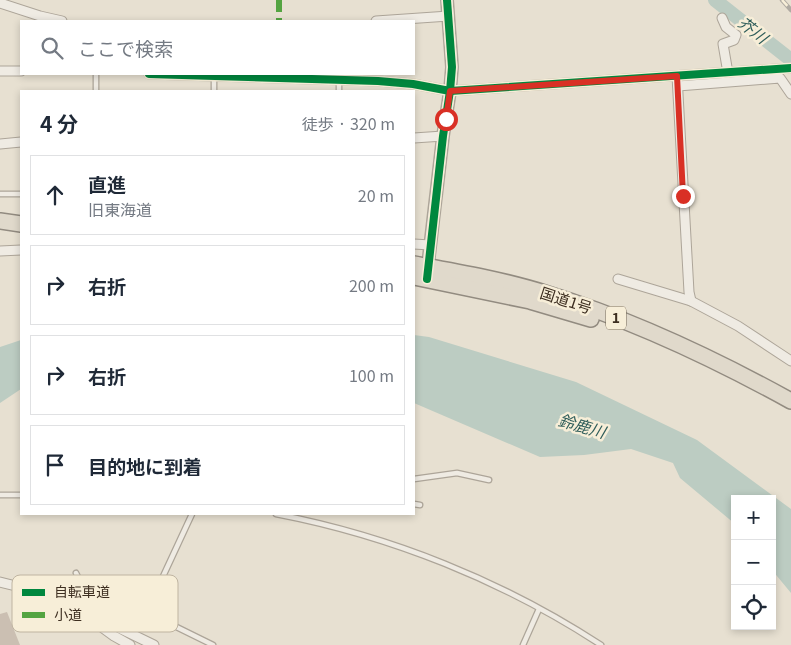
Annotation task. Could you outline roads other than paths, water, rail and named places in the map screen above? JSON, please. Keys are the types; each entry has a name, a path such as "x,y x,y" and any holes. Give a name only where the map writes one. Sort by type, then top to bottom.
{"highway":[{"path":"0,221 20,224"},
{"path":"0,232 20,233"},
{"name":"国道1号","path":"421,272 530,289 622,320 694,351 791,401"},
{"name":"国道1号","path":"421,272 592,319 661,346 791,412"}],"street":[{"path":"421,272 430,245 442,136 453,90 447,0"},
{"path":"0,3 58,20"},
{"path":"391,20 449,16"},
{"path":"722,18 726,27 736,35 734,40 723,44 728,73"},
{"path":"214,75 336,77 468,90 791,68"},
{"path":"0,71 20,71"},
{"path":"677,76 688,282 691,301"},
{"path":"678,86 780,78 791,94"},
{"path":"415,138 442,136"},
{"path":"0,144 20,142"},
{"path":"415,244 430,245"},
{"path":"0,251 20,250"},
{"path":"618,279 691,301 738,326 791,361"},
{"path":"108,632 130,645"},
{"path":"128,632 154,645"}],"lane":[{"path":"96,75 96,90"},
{"path":"214,75 214,90"},
{"path":"336,77 339,90"},
{"path":"0,194 20,194"},
{"path":"415,479 457,473 489,480"},
{"path":"0,495 20,495"},
{"path":"415,504 420,506"},
{"path":"164,575 192,515"},
{"path":"280,515 346,530 430,558 472,575 560,619 602,645"},
{"path":"523,645 539,609"},
{"path":"178,628 213,645"}],"water":[{"name":"鈴鹿川","path":"415,335 429,337 576,382 697,440 772,495 731,495 731,521 680,478 673,463 631,449 584,455 540,457 415,403"},
{"path":"20,340 20,390 0,403 0,347"},
{"path":"776,498 791,509 791,593 776,575"}],"waterway":[{"name":"芥川","path":"715,0 791,60"}],"railway":[{"path":"782,0 791,10"}]}
